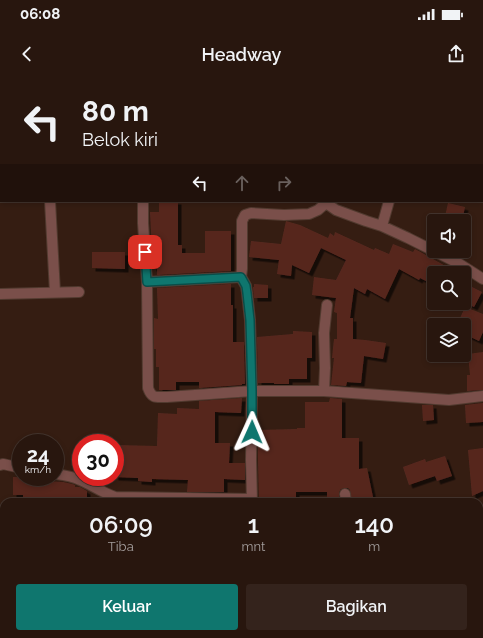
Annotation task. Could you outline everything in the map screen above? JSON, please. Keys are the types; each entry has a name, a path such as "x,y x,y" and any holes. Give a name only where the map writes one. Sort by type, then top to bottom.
{"street":[{"path":"50,202 54,292"},
{"path":"143,202 147,282 148,388 154,397 252,391 324,391 449,400 483,396"},
{"path":"252,498 252,391 250,320 246,286 241,277 242,221 245,216 251,213 284,215 309,214 318,210 325,202 336,210 382,226 408,238 458,263 483,279"},
{"path":"382,226 389,202"},
{"path":"147,282 241,277"},
{"path":"0,294 79,292"},
{"path":"324,391 324,333 327,305"},
{"path":"0,465 3,464 12,466"},
{"path":"64,475 79,479 115,497 149,498"}],"building":[{"path":"159,202 178,202 178,245 182,245 182,253 205,253 205,231 231,231 231,271 157,275 157,268 153,268 150,212 159,212"},
{"path":"448,203 465,207 464,214 446,214"},
{"path":"286,221 300,225 328,238 330,233 334,236 335,232 374,250 375,248 389,254 393,244 413,252 415,249 427,256 427,258 431,258 445,266 427,266 427,282 420,278 419,280 399,269 385,299 367,289 365,294 354,288 350,318 353,318 353,339 386,343 383,359 364,356 361,383 347,382 346,386 331,385 334,358 332,358 334,339 337,339 337,313 334,312 336,298 312,295 314,277 336,280 346,260 321,248 309,273 292,265 291,276 277,274 279,260 249,257 251,241 281,244"},
{"path":"92,252 125,252 125,269 92,268"},
{"path":"231,284 231,305 233,305 233,342 244,342 245,384 199,388 199,382 176,382 176,390 159,390 159,367 156,367 156,349 154,349 154,318 158,319 157,288"},
{"path":"254,284 268,285 268,298 254,298"},
{"path":"471,286 482,292 474,307 471,306"},
{"path":"471,309 483,314 483,332 479,341 471,337 471,318 460,318 464,310"},
{"path":"293,331 312,332 312,358 307,358 307,379 289,379 289,384 258,383 257,337 293,334"},
{"path":"483,352 483,390 467,391 467,375 470,375 469,362 471,362 471,354"},
{"path":"242,398 241,413 215,412 215,443 230,443 229,463 245,463 245,480 224,479 224,492 187,492 188,480 152,479 152,482 138,481 138,478 124,477 124,445 157,446 158,413 177,414 177,408 199,409 199,401"},
{"path":"330,398 342,399 342,438 359,438 359,469 367,468 373,498 351,498 350,490 345,488 341,489 339,492 339,498 327,498 327,492 296,492 296,498 259,498 258,430 305,428 305,402 329,402"},
{"path":"483,403 483,422 466,423 465,405"},
{"path":"422,405 433,405 434,420 423,421"},
{"path":"483,448 483,491 472,496 468,450"},
{"path":"445,456 452,476 437,481 435,476 409,485 403,467 425,459 426,462"},
{"path":"64,482 72,484 72,486 75,487 80,487 87,491 87,498 23,498 23,495 13,495 13,486 64,486"}],"route":[{"path":"145,252 147,282 241,277 246,286 250,320 252,432"}]}
